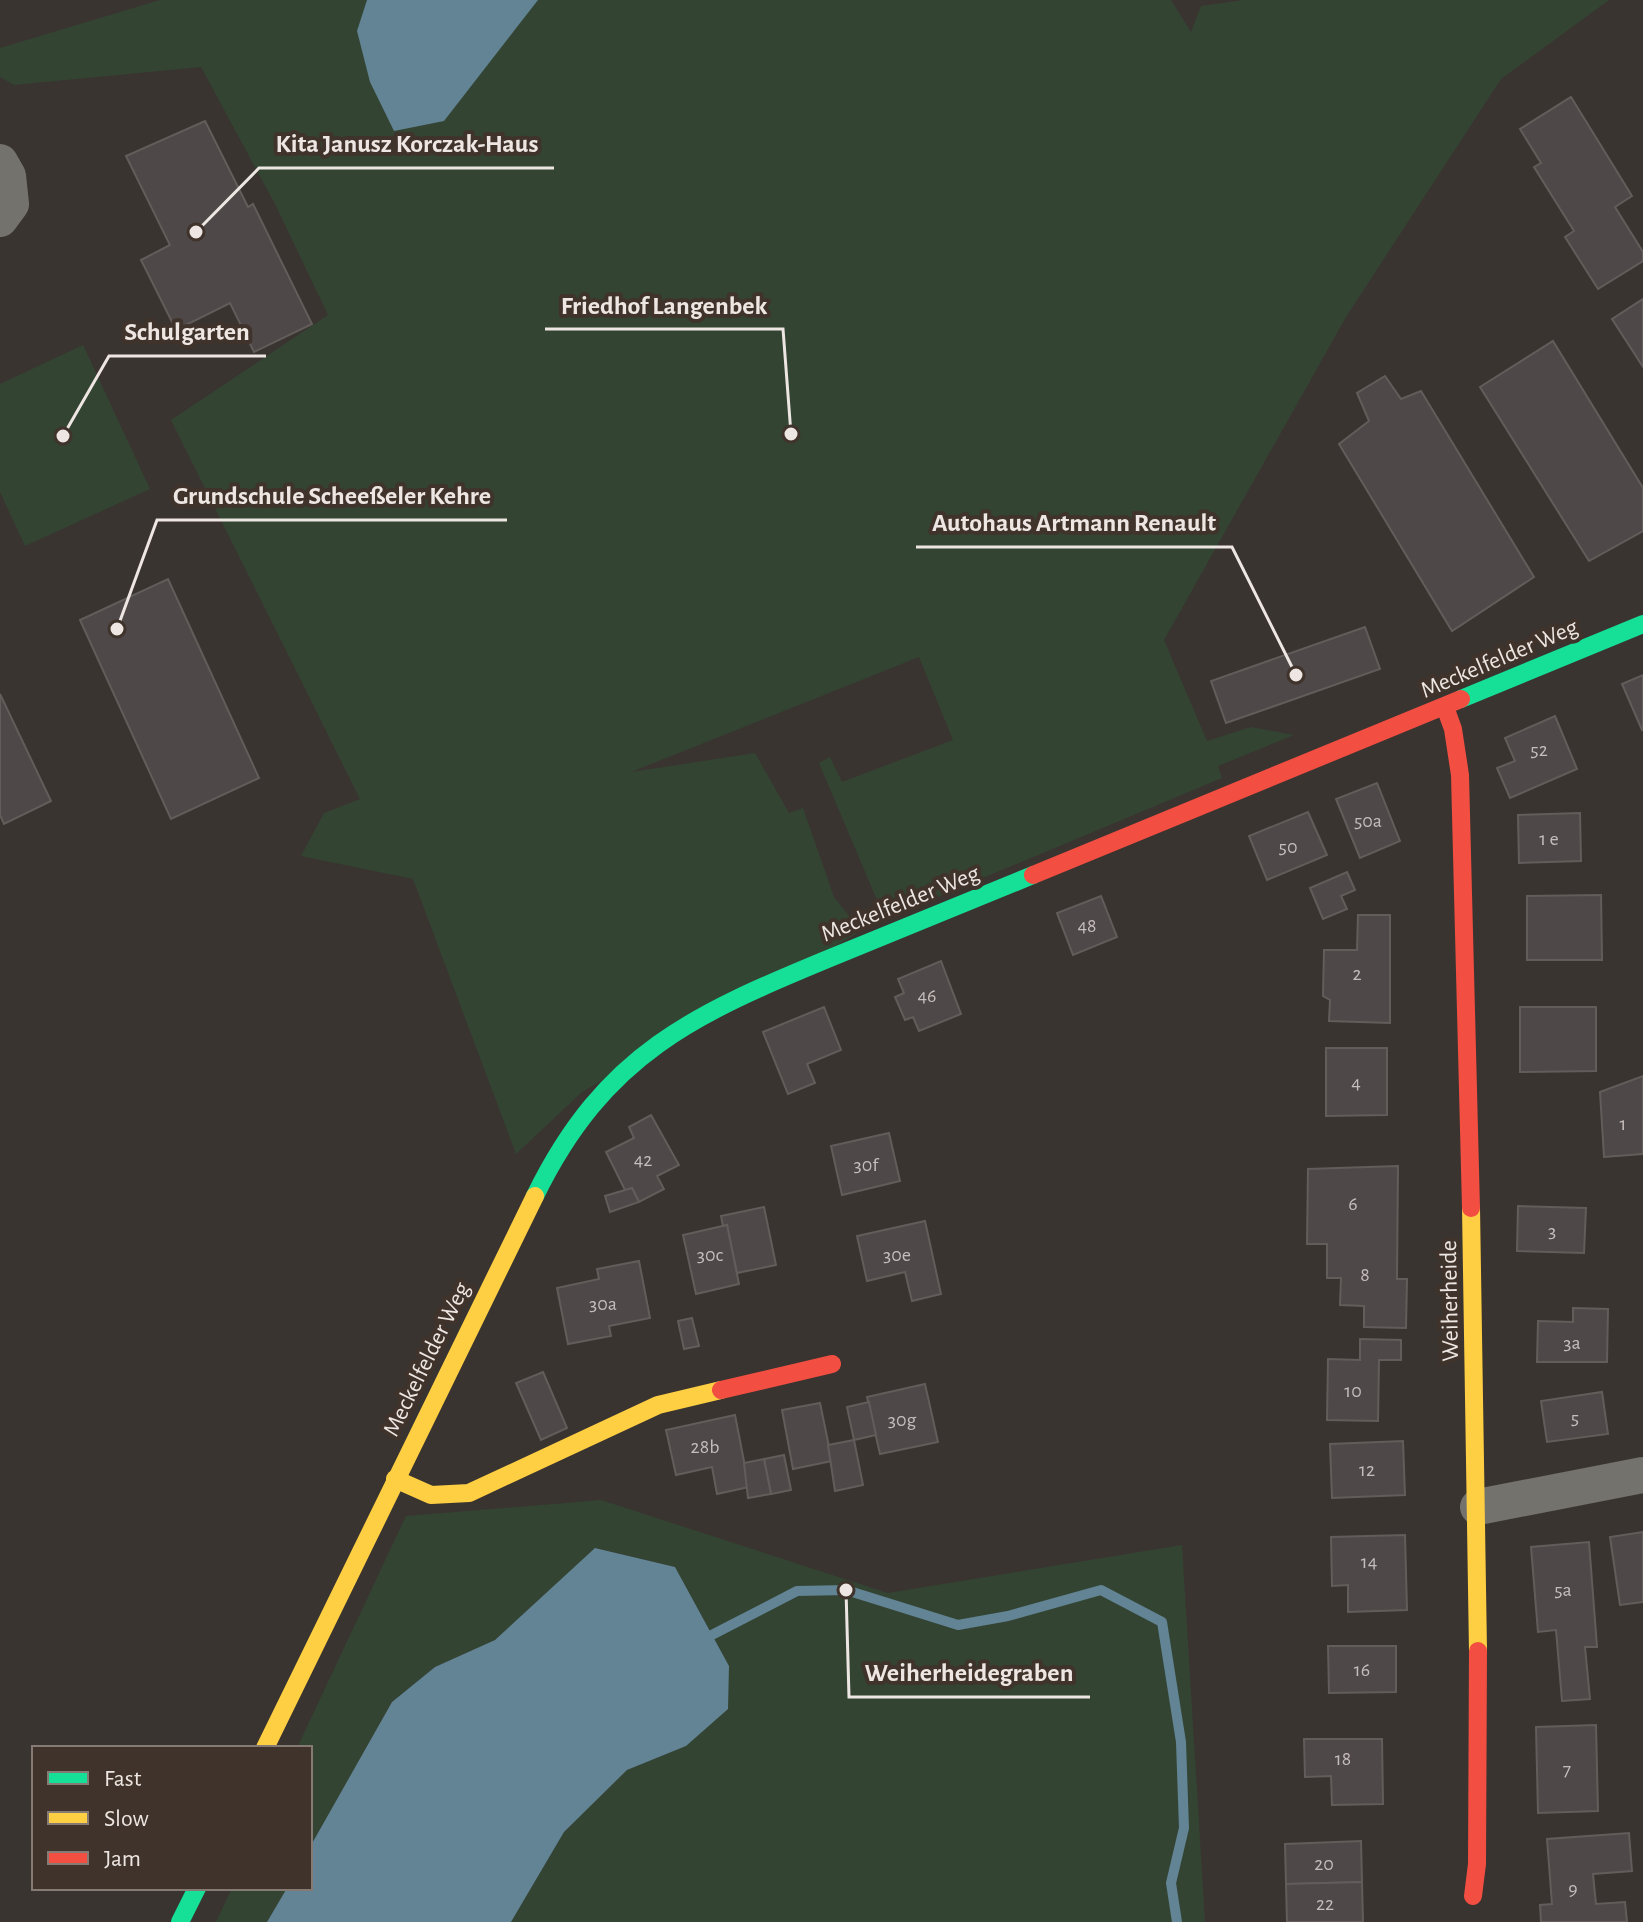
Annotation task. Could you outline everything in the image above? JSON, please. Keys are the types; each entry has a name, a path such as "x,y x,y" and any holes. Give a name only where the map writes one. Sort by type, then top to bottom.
{"main road":[{"name":"Meckelfelder Weg","path":"266,1746 558,1149 604,1088 666,1035 707,1010 751,990 1643,624"},
{"name":"Weiherheide","path":"1445,707 1455,738 1460,775 1478,1507 1477,1864 1473,1896"},
{"path":"395,1479 431,1495 469,1493 658,1405 832,1364"},
{"path":"180,1922 196,1890"}],"street":[{"path":"0,162 8,176 11,204 0,219"},
{"path":"1478,1507 1643,1475"}],"green space":[{"path":"160,0 1171,0 1191,32 1201,6 1243,0 1609,0 1501,79 1346,317 1164,640 1207,741 1251,727 1294,735 1218,766 1222,778 885,919 819,763 830,757 842,782 953,740 919,657 631,772 755,753 789,813 803,808 834,897 861,931 582,1092 516,1154 413,879 301,856 324,813 360,799 171,420 328,315 276,206 201,67 14,85 0,77 0,48"},
{"path":"83,345 150,489 25,546 0,492 0,384"},
{"path":"601,1500 888,1593 1182,1545 1205,1922 511,1922 564,1832 627,1770 686,1746 729,1666 675,1567 596,1548 495,1640 435,1667 392,1702 312,1843 312,1746 298,1746 406,1516"},
{"path":"231,1890 286,1890 267,1922 216,1922"}],"water":[{"path":"367,0 538,0 444,121 394,131 370,82 357,31"},
{"path":"595,1548 675,1567 729,1666 728,1709 686,1746 627,1770 564,1832 511,1922 267,1922 286,1890 312,1890 312,1843 392,1702 435,1667 495,1640"}],"building":[{"path":"1571,97 1632,196 1615,207 1643,252 1643,261 1598,289 1565,237 1574,231 1534,167 1541,163 1520,129"},
{"path":"205,121 248,207 253,204 312,324 254,352 230,303 176,330 141,260 170,245 126,156"},
{"path":"1643,299 1643,367 1612,319"},
{"path":"1553,341 1643,488 1643,531 1589,561 1480,387"},
{"path":"1385,376 1401,399 1421,391 1534,577 1452,631 1339,444 1369,421 1357,393"},
{"path":"168,579 259,778 171,819 80,620"},
{"path":"1365,627 1380,669 1226,723 1211,681"},
{"path":"1643,675 1643,729 1642,730 1622,684"},
{"path":"0,694 51,801 4,824 0,815"},
{"path":"1555,716 1577,769 1510,798 1497,768 1515,761 1505,738"},
{"path":"1377,783 1400,841 1360,858 1336,799"},
{"path":"1308,812 1327,855 1267,880 1249,836"},
{"path":"1580,813 1581,861 1519,863 1518,815"},
{"path":"1347,872 1355,890 1341,896 1347,909 1323,919 1310,888"},
{"path":"1601,895 1602,960 1527,960 1527,896"},
{"path":"1101,896 1117,937 1073,955 1057,913"},
{"path":"1358,915 1390,915 1390,1023 1329,1021 1330,1000 1323,996 1324,950 1357,950"},
{"path":"941,961 961,1014 919,1031 913,1017 905,1020 895,997 904,993 898,979"},
{"path":"824,1007 841,1050 807,1064 815,1083 788,1094 763,1032"},
{"path":"1520,1007 1596,1007 1596,1071 1520,1072"},
{"path":"1326,1048 1387,1048 1387,1115 1326,1116"},
{"path":"1643,1076 1643,1154 1604,1157 1600,1092"},
{"path":"651,1115 679,1165 657,1176 664,1189 639,1202 632,1188 626,1192 606,1152 634,1138 629,1127"},
{"path":"889,1133 900,1181 842,1195 831,1146"},
{"path":"1398,1166 1397,1279 1407,1279 1406,1328 1364,1327 1364,1306 1340,1305 1341,1278 1327,1278 1327,1244 1307,1244 1308,1169"},
{"path":"632,1188 639,1202 610,1212 605,1196"},
{"path":"1518,1206 1586,1208 1584,1253 1517,1251"},
{"path":"764,1207 776,1265 737,1273 727,1225 723,1226 721,1216"},
{"path":"925,1221 941,1294 912,1301 905,1272 867,1281 857,1236"},
{"path":"727,1225 739,1284 696,1294 683,1235"},
{"path":"639,1261 650,1318 609,1326 611,1336 568,1344 557,1288 599,1279 597,1269"},
{"path":"1573,1308 1608,1309 1607,1362 1537,1362 1538,1321 1573,1322"},
{"path":"692,1318 699,1346 684,1349 678,1321"},
{"path":"1360,1339 1401,1340 1401,1360 1379,1360 1378,1421 1327,1420 1328,1359 1360,1360"},
{"path":"543,1372 567,1428 541,1440 516,1383"},
{"path":"925,1384 938,1442 880,1454 867,1397"},
{"path":"1602,1392 1608,1434 1547,1442 1541,1401"},
{"path":"869,1402 876,1435 854,1440 847,1407"},
{"path":"820,1403 832,1461 793,1469 782,1410"},
{"path":"735,1415 749,1487 717,1494 712,1467 676,1475 666,1430"},
{"path":"854,1440 863,1485 835,1491 828,1445"},
{"path":"1403,1441 1405,1495 1332,1498 1330,1444"},
{"path":"784,1455 791,1490 771,1494 764,1459"},
{"path":"764,1459 771,1494 748,1498 744,1463"},
{"path":"1643,1532 1643,1602 1620,1605 1610,1537"},
{"path":"1405,1535 1407,1610 1348,1612 1348,1585 1332,1586 1331,1537"},
{"path":"1589,1542 1597,1647 1585,1647 1590,1699 1562,1701 1556,1630 1538,1632 1531,1547"},
{"path":"1328,1646 1396,1646 1396,1692 1329,1693"},
{"path":"1596,1725 1598,1811 1538,1813 1536,1727"},
{"path":"1304,1739 1382,1739 1383,1804 1332,1805 1331,1776 1305,1777"},
{"path":"1629,1833 1632,1871 1593,1874 1596,1904 1625,1902 1627,1922 1541,1922 1540,1905 1552,1904 1547,1839"},
{"path":"1361,1841 1362,1882 1286,1884 1285,1844"},
{"path":"1362,1882 1363,1922 1287,1922 1286,1884"}],"waterway":[{"path":"702,1640 797,1591 846,1590 958,1625 1008,1616 1101,1590 1162,1622 1181,1742 1184,1828 1171,1883 1177,1922"}],"traffic: fast":[{"path":"1461,699 1643,624"},
{"path":"535,1196 562,1147 592,1106 658,1044 738,998 784,977 1033,875"},
{"path":"180,1922 196,1890"}],"traffic: slow":[{"path":"266,1746 535,1196"},
{"path":"1471,1208 1478,1651"},
{"path":"395,1479 431,1495 469,1493 658,1405 721,1390"}],"traffic: jam":[{"path":"1033,875 1461,699"},
{"path":"1445,707 1453,729 1460,775 1471,1208"},
{"path":"721,1390 832,1364"},
{"path":"1473,1896 1477,1864 1478,1651"}],"place":[{"name":"Kita Janusz Korczak-Haus","path":"196,232"},
{"name":"Friedhof Langenbek","path":"791,434"},
{"name":"Schulgarten","path":"63,436"},
{"name":"Grundschule Scheeßeler Kehre","path":"117,629"},
{"name":"Autohaus Artmann Renault","path":"1296,675"},
{"name":"Weiherheidegraben","path":"846,1590"}]}
